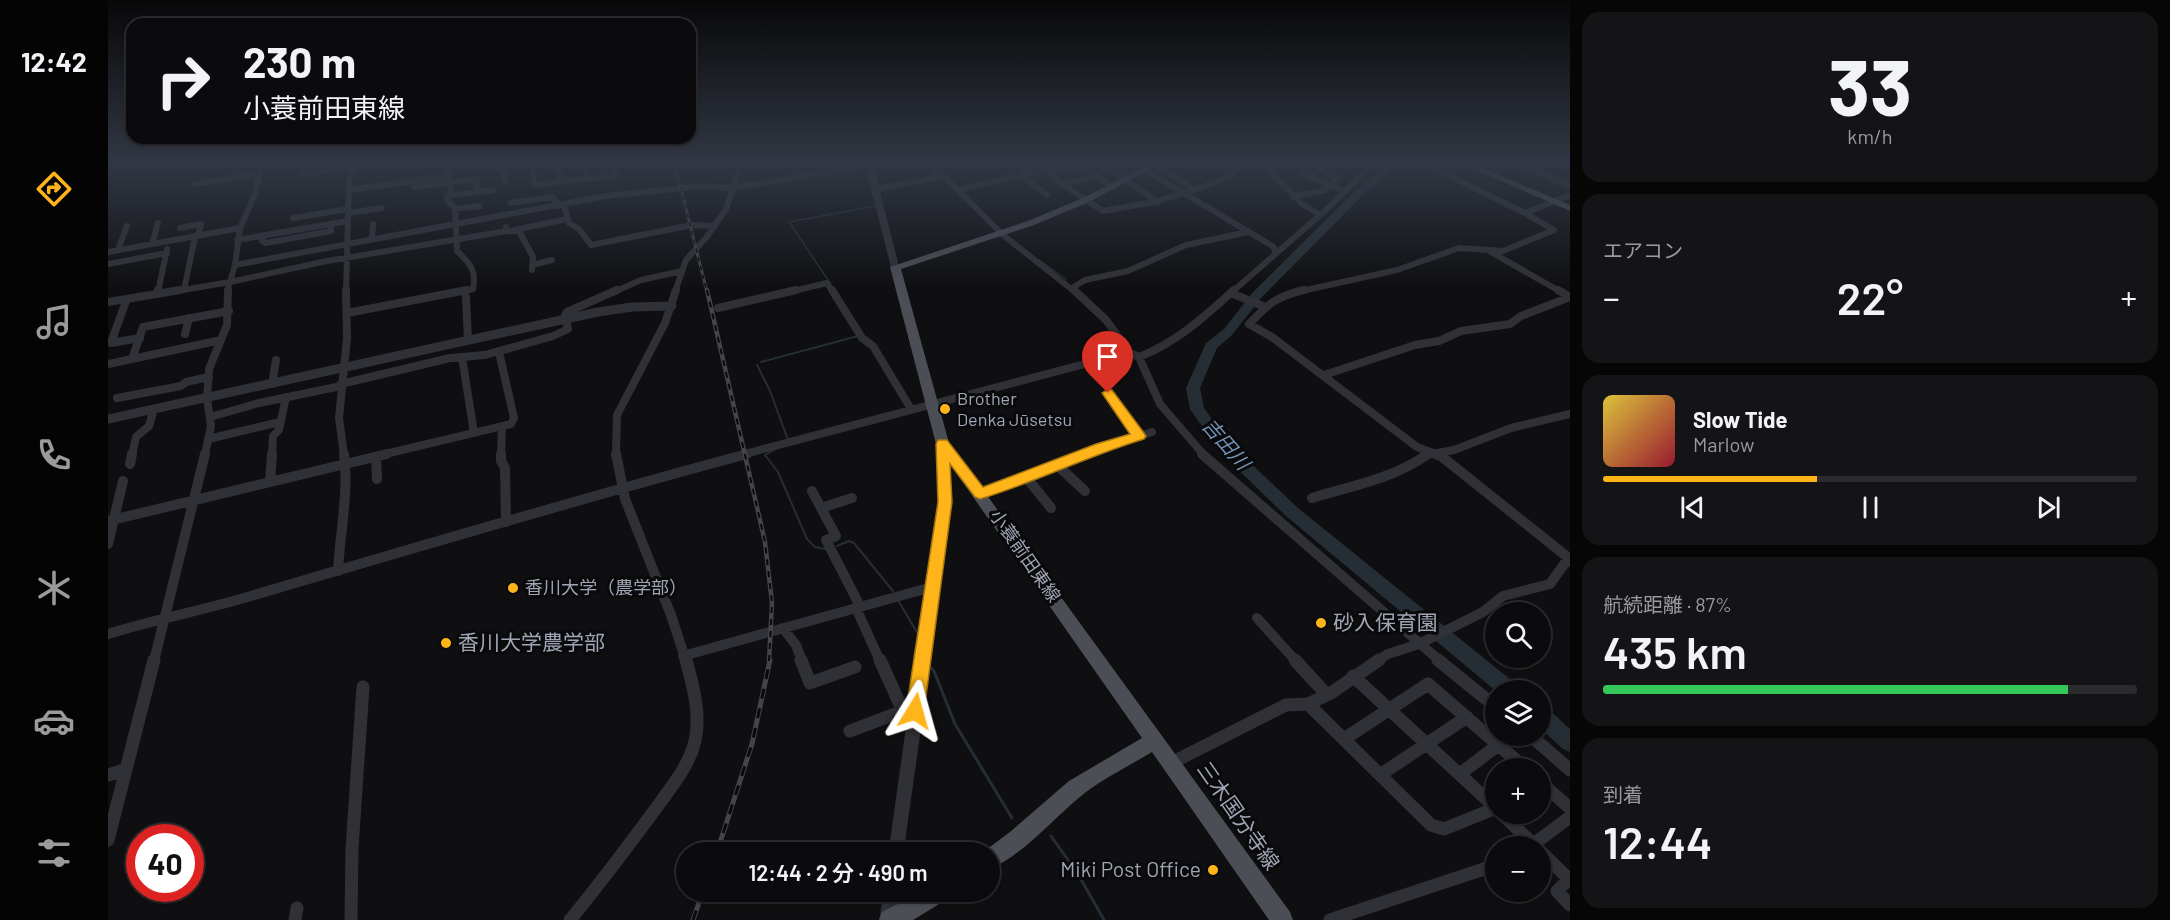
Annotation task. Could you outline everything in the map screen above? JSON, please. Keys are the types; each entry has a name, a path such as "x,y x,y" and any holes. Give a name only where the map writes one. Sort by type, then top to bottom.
{"main road":[{"path":"895,267 1001,233 1076,204"},
{"name":"小蓑前田東線","path":"895,267 943,444 1155,740"},
{"path":"1000,852 1076,788 1155,740"},
{"name":"三木国分寺線","path":"1155,740 1282,920"},
{"path":"888,920 925,902"}],"street":[{"path":"108,840 124,770 195,500 208,439 209,369 227,325 229,311 227,293 235,265 237,240 251,204"},
{"path":"338,571 340,537 345,514 345,464 339,418 346,348 348,204"},
{"path":"347,313 473,289 476,276 474,269 457,251 455,209 450,204"},
{"path":"235,265 566,204"},
{"path":"570,920 627,851 687,764 696,738 697,718 688,667 668,604 627,506 622,487 615,450 617,415 672,306 686,260 715,226 728,204"},
{"path":"880,204 895,267"},
{"path":"972,204 1001,233 1072,288 1109,322 1135,355 1160,404 1186,437 1233,482 1419,644 1485,698"},
{"path":"1092,204 1103,211 1145,204"},
{"path":"1201,204 1274,247 1275,253"},
{"path":"1303,204 1320,215"},
{"path":"108,634 338,571 622,487 933,403 1135,355 1176,340 1332,204"},
{"path":"1171,763 1286,705 1308,704 1327,695 1388,654 1419,644 1483,612 1503,596 1550,584 1569,562 1441,456 1417,447 1324,375 1250,324 1264,307 1282,295 1397,270 1459,248 1503,251 1554,230 1506,204"},
{"path":"1525,213 1544,204"},
{"path":"561,205 569,223 579,230 591,245 692,225 715,226"},
{"path":"455,209 479,206"},
{"path":"293,218 348,214 382,208"},
{"path":"237,240 262,236 262,241 266,243 331,231 331,224 348,214"},
{"path":"504,216 511,231"},
{"path":"108,302 230,282 567,219"},
{"path":"152,244 158,224"},
{"path":"108,252 169,241 179,233 201,224 196,236 184,290"},
{"path":"372,239 373,224"},
{"path":"414,224 414,232"},
{"path":"118,250 127,226"},
{"path":"179,233 196,236 240,228"},
{"path":"511,231 519,231 533,258 532,267 552,260"},
{"path":"1072,288 1084,280 1128,271 1186,245 1248,232"},
{"path":"158,294 169,241"},
{"path":"1484,248 1570,297"},
{"path":"108,264 167,253"},
{"path":"210,417 432,362 499,352 563,332 568,329 567,312 654,276 682,271"},
{"path":"718,308 827,283 862,338 873,346 911,409"},
{"path":"1231,293 1264,307"},
{"path":"466,297 468,340"},
{"path":"1324,375 1415,345 1439,341 1461,331 1510,324 1521,316 1534,313 1570,297"},
{"path":"126,301 111,343 140,338"},
{"path":"108,419 566,319 613,310 672,306"},
{"path":"132,359 143,327 229,311"},
{"path":"185,334 189,318"},
{"path":"108,364 221,340"},
{"path":"431,348 432,362"},
{"path":"111,520 502,428 511,424 514,418 499,352"},
{"path":"462,357 474,433"},
{"path":"272,384 276,360"},
{"path":"117,398 181,386 186,382 209,377"},
{"path":"1108,393 1139,436"},
{"path":"270,482 273,436 279,429 286,397"},
{"path":"130,464 136,437 150,426 154,409"},
{"path":"1312,498 1374,480 1414,464 1429,453 1454,450 1511,428 1530,423 1536,424 1547,418 1570,414"},
{"path":"208,439 280,422"},
{"path":"502,428 501,461 505,468 506,522"},
{"path":"980,493 1058,466 1100,447 1152,432"},
{"path":"897,842 909,711 945,502 943,444"},
{"path":"376,457 377,479"},
{"path":"1058,466 1085,492"},
{"path":"1026,477 1051,508"},
{"path":"108,494 122,486 111,520 108,544"},
{"path":"812,491 836,536 826,540 909,711"},
{"path":"821,508 852,498"},
{"path":"683,656 932,587"},
{"path":"1257,618 1327,695"},
{"path":"783,628 796,645 810,683 855,666"},
{"path":"1353,676 1485,798"},
{"path":"1344,739 1428,684 1485,733"},
{"path":"351,920 352,848 363,687"},
{"path":"1308,704 1431,825 1444,829 1485,812"},
{"path":"850,731 909,711"},
{"path":"1380,775 1467,717"},
{"path":"1460,774 1497,746"},
{"path":"1499,746 1513,758"},
{"path":"1543,746 1570,770"},
{"path":"108,775 124,770"},
{"path":"1551,792 1570,808"},
{"path":"1548,836 1570,817"},
{"path":"1512,824 1524,836"},
{"path":"1551,861 1570,878 1557,891 1570,904"},
{"path":"1330,920 1485,870"},
{"path":"888,920 890,902"}],"waterway":[{"name":"吉田川","path":"1348,204 1257,295 1228,332 1211,346 1193,388 1197,409 1224,447 1292,512 1497,680"},
{"path":"830,283 789,222 876,206"},
{"path":"1039,260 1066,279"},
{"path":"761,362 858,336"},
{"path":"757,365 770,391 788,440"},
{"path":"774,450 765,455 778,472 807,539 815,547 825,549"},
{"path":"837,546 849,541 854,543 893,591"},
{"path":"899,602 918,634 914,658"},
{"path":"929,666 934,671 955,724 1012,818"},
{"name":"吉田川","path":"1551,725 1570,742"},
{"path":"1051,836 1078,874 1104,920"}],"railway":[{"path":"685,204 707,292"},
{"path":"707,290 765,542 772,603 769,661"},
{"path":"720,842 752,744 770,660"},
{"path":"693,920 699,902"}],"place":[{"name":"Brother Denka Jūsetsu","path":"945,409"},
{"name":"香川大学（農学部）","path":"513,588"},
{"name":"砂入保育園","path":"1321,623"},
{"name":"香川大学農学部","path":"446,643"},
{"name":"Miki Post Office","path":"1213,870"}],"route":[{"path":"915,711 945,502 943,444 980,493 1058,466 1100,447 1139,436 1108,393"}]}
